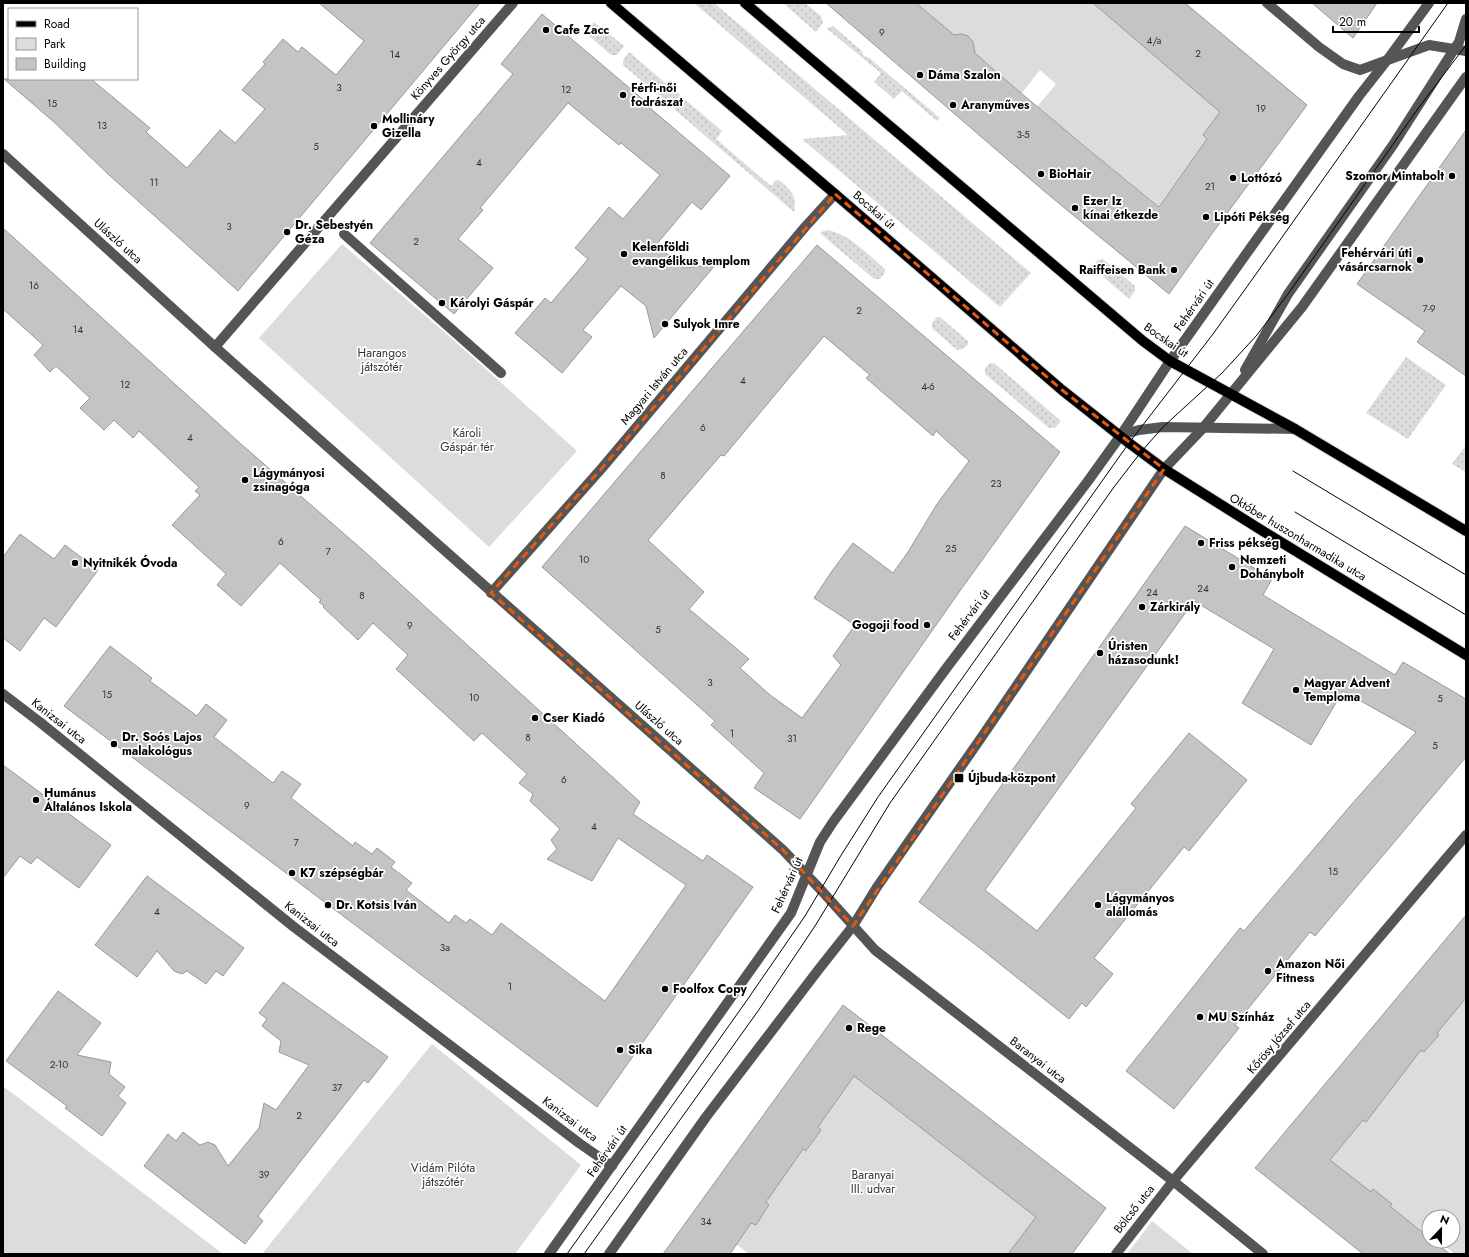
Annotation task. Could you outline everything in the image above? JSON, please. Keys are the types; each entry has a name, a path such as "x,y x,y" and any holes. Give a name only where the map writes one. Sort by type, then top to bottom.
{"main road":[{"name":"Bocskai út","path":"611,3 1062,390 1120,435"},
{"name":"Bocskai út","path":"745,3 1143,341 1170,361 1231,394"},
{"path":"1231,394 1295,429 1466,530"},
{"name":"Október huszonharmadika utca","path":"1120,435 1164,469 1466,655"}],"street":[{"name":"Könyves György utca","path":"215,347 513,3"},
{"path":"1267,3 1319,47 1343,64 1360,70 1429,45 1456,48 1466,51"},
{"name":"Fehérvári út","path":"549,1254 792,913 820,842 833,822 1120,435 1170,361 1359,96 1429,3"},
{"path":"1231,394 1288,294 1393,144 1456,48 1466,19"},
{"path":"609,1254 706,1117 853,926 877,887 981,738 1164,469 1203,428 1302,307 1466,78"},
{"path":"1457,90 1466,84"},
{"name":"Ulászló utca","path":"3,154 215,347"},
{"name":"Magyari István utca","path":"491,593 602,468 835,194"},
{"path":"344,234 501,373"},
{"path":"215,347 491,593"},
{"path":"1120,435 1163,426 1295,429"},
{"name":"Ulászló utca","path":"491,593 783,850 806,876"},
{"name":"Kanizsai utca","path":"3,694 294,927 612,1166"},
{"name":"Kőrösy József utca","path":"1173,1181 1466,835"},
{"name":"Baranyai utca","path":"806,876 821,890 875,950 887,960 1173,1181 1263,1254"},
{"name":"Bölcső utca","path":"1116,1254 1173,1181"}],"highlighted area":[{"path":"835,194 1062,390 1164,469 853,926 783,850 491,593 602,468"}],"green space":[{"path":"694,3 714,3 1031,273 1000,307 802,139 848,135"},
{"path":"783,3 805,3 821,16 823,23 816,32"},
{"path":"916,3 1093,3 1221,111 1203,135 1207,139 1159,206 1037,107 1056,84 1040,70 1021,94 973,51 973,43 969,38 963,35 955,36"},
{"path":"594,22 624,46 617,55 611,55 588,35 587,30"},
{"path":"833,26 863,52 862,54 867,58 868,57 940,118 937,121 902,91 894,99 874,82 881,73 826,28"},
{"path":"629,52 722,131 716,139 771,186 776,180 779,180 787,187 794,197 794,212 623,65 623,60"},
{"path":"827,230 835,232 851,240 885,269 885,272 880,279 874,279 821,234 821,232"},
{"name":"Károli Gáspár tér","path":"342,244 450,337 577,451 489,547 259,338"},
{"path":"1103,259 1135,286 1135,291 1129,299 1092,267 1098,260"},
{"path":"937,317 940,317 968,341 968,344 963,349 957,350 932,328 932,323"},
{"path":"1406,357 1446,385 1408,439 1366,413"},
{"path":"990,363 994,363 1061,421 1055,428 1049,428 985,374 985,368"},
{"path":"1466,445 1466,472 1452,464"},
{"path":"1466,998 1466,1254 1455,1254 1448,1249 1461,1249 1461,1209 1421,1209 1421,1231 1390,1206 1391,1204 1371,1192 1330,1160 1363,1120 1366,1122 1421,1050 1424,1052 1439,1035 1437,1033"},
{"name":"Vidám Pilóta játszótér","path":"432,1044 581,1165 515,1254 262,1254"},
{"name":"Baranyai III. udvar","path":"854,1076 1037,1217 1008,1254 749,1254 736,1244 751,1223 756,1225 769,1206 766,1202 803,1149 807,1151 821,1130 818,1127"},
{"path":"3,1086 223,1254 3,1254"},
{"path":"1152,1221 1193,1254 1127,1254"}],"building":[{"path":"319,3 480,3 238,291 108,174 55,123 4,79 92,80 150,128 146,132 187,168 220,130 235,143 265,109 242,90 265,64 263,62 283,39 298,52 302,47 336,75 364,41"},
{"path":"826,3 916,3 954,35 962,34 968,36 973,42 975,53 1083,145 1159,207 1207,139 1203,135 1220,112 1093,3 1185,3 1307,105 1169,294 1044,191"},
{"path":"1312,3 1377,3 1353,38"},
{"path":"542,14 652,107 650,108 730,176 701,210 692,202 656,245 684,268 716,264 654,338 646,306 621,286 583,330 592,337 562,373 515,333 545,298 551,303 588,259 575,248 609,207 623,219 660,175 621,143 619,145 568,103 480,208 483,210 458,239 493,268 454,314 370,243 513,74 501,64"},
{"name":"Fehérvári úti vásárcsarnok","path":"1466,130 1466,376 1417,342 1425,331 1357,284"},
{"path":"3,228 241,444 365,552 640,802 633,814 703,861 707,855 753,887 597,1107 64,706 110,646 152,678 150,681 197,716 206,704 227,720 214,737 273,783 282,771 301,784 291,798 353,846 355,842 372,854 377,848 395,862 391,867 412,883 406,890 449,923 455,915 466,923 470,919 492,935 501,923 605,1001 686,885 618,838 592,881 547,859 557,849 551,840 560,829 530,801 533,794 519,783 527,774 482,733 474,741 396,669 408,655 373,623 358,640 323,607 324,606 319,602 321,600 280,563 241,606 217,585 226,574 172,525 200,495 195,491 199,487 139,431 133,438 114,420 104,430 80,408 90,398 56,366 50,372 34,355 43,345 3,309"},
{"path":"817,245 1060,452 962,588 800,819 754,788 764,773 711,725 715,721 542,567","holes":["824,336 870,375 866,378 933,436 936,431 969,461 937,504 908,552 893,573 853,543 814,598 855,625 833,656 841,665 802,718 770,695 740,668 749,659 689,609 704,592 648,540 721,455 724,456"]},
{"path":"1185,526 1272,579 1263,595 1395,675 1403,662 1466,699 1466,757 1315,936 1310,932 1235,1025 1239,1028 1174,1109 1126,1071 1240,928 1244,931 1351,805 1416,732 1343,691 1311,745 1242,703 1274,649 1194,601 985,890 1037,931 1136,808 1131,804 1189,733 1247,780 1189,851 1184,847 1094,958 1113,974 1086,1007 1082,1003 1069,1019 919,902"},
{"path":"20,534 54,559 65,545 98,570 56,627 44,618 20,651 3,638 3,557"},
{"path":"3,765 111,845 79,888 37,857 31,864 20,856 3,878"},
{"path":"147,876 244,948 223,976 216,971 206,984 187,971 182,974 174,971 157,951 137,977 95,945"},
{"path":"1466,915 1466,998 1437,1033 1439,1035 1424,1052 1421,1050 1366,1122 1363,1120 1330,1160 1371,1192 1373,1189 1392,1204 1390,1206 1421,1231 1421,1249 1443,1249 1450,1254 1363,1254 1255,1168"},
{"path":"283,982 388,1057 368,1083 364,1080 258,1216 263,1221 245,1244 144,1166 168,1134 176,1141 183,1132 200,1145 208,1142 215,1145 228,1166 259,1128 264,1103 276,1110 309,1065 279,1052 281,1041 262,1026 267,1019 259,1013"},
{"path":"58,991 101,1023 77,1055 111,1062 109,1074 125,1087 118,1096 126,1103 102,1136 65,1108 67,1106 6,1061"},
{"path":"843,1005 1106,1208 1072,1254 1008,1254 1036,1217 854,1076 818,1127 821,1130 806,1151 803,1149 766,1202 769,1205 756,1225 751,1223 730,1254 663,1254"}],"tram line":[{"path":"567,1254 805,916 878,797 1129,443 1213,334 1448,3"},
{"path":"584,1254 758,1011 815,926 890,803 1114,487 1141,452 1163,427 1222,373 1257,335 1288,294 1417,110 1466,45"},
{"path":"1293,471 1466,575"},
{"path":"1295,512 1466,615"}],"place":[{"name":"Cafe Zacc","path":"546,30"},
{"name":"Dáma Szalon","path":"920,75"},
{"name":"Férfi-női fodrászat","path":"623,95"},
{"name":"Aranyműves","path":"953,105"},
{"name":"Mollináry Gizella","path":"374,126"},
{"name":"BioHair","path":"1041,174"},
{"name":"Szomor Mintabolt","path":"1452,176"},
{"name":"Lottózó","path":"1233,178"},
{"name":"Ezer Iz kínai étkezde","path":"1075,208"},
{"name":"Lipóti Pékség","path":"1206,217"},
{"name":"Dr. Sebestyén Géza","path":"287,232"},
{"name":"Kelenföldi evangélikus templom","path":"624,254"},
{"name":"Fehérvári úti vásárcsarnok","path":"1420,260"},
{"name":"Raiffeisen Bank","path":"1174,270"},
{"name":"Károlyi Gáspár","path":"442,303"},
{"name":"Sulyok Imre","path":"665,324"},
{"name":"Lágymányosi zsinagóga","path":"245,480"},
{"name":"Friss pékség","path":"1201,543"},
{"name":"Nyitnikék Óvoda","path":"75,563"},
{"name":"Nemzeti Dohánybolt","path":"1232,567"},
{"name":"Zárkirály","path":"1142,607"},
{"name":"Gogoji food","path":"927,625"},
{"name":"Úristen házasodunk!","path":"1100,653"},
{"name":"Magyar Advent Temploma","path":"1296,690"},
{"name":"Cser Kiadó","path":"535,718"},
{"name":"Dr. Soós Lajos malakológus","path":"114,744"},
{"name":"Újbuda-központ","path":"959,778"},
{"name":"Humánus Általános Iskola","path":"36,800"},
{"name":"K7 szépségbár","path":"292,873"},
{"name":"Dr. Kotsis Iván","path":"328,905"},
{"name":"Lágymányos alállomás","path":"1098,905"},
{"name":"Amazon Női Fitness","path":"1268,971"},
{"name":"Foolfox Copy","path":"665,989"},
{"name":"MU Színház","path":"1200,1017"},
{"name":"Rege","path":"849,1028"},
{"name":"Sika","path":"620,1050"}],"park label":[{"name":"Harangos játszótér","path":"382,360"}]}
